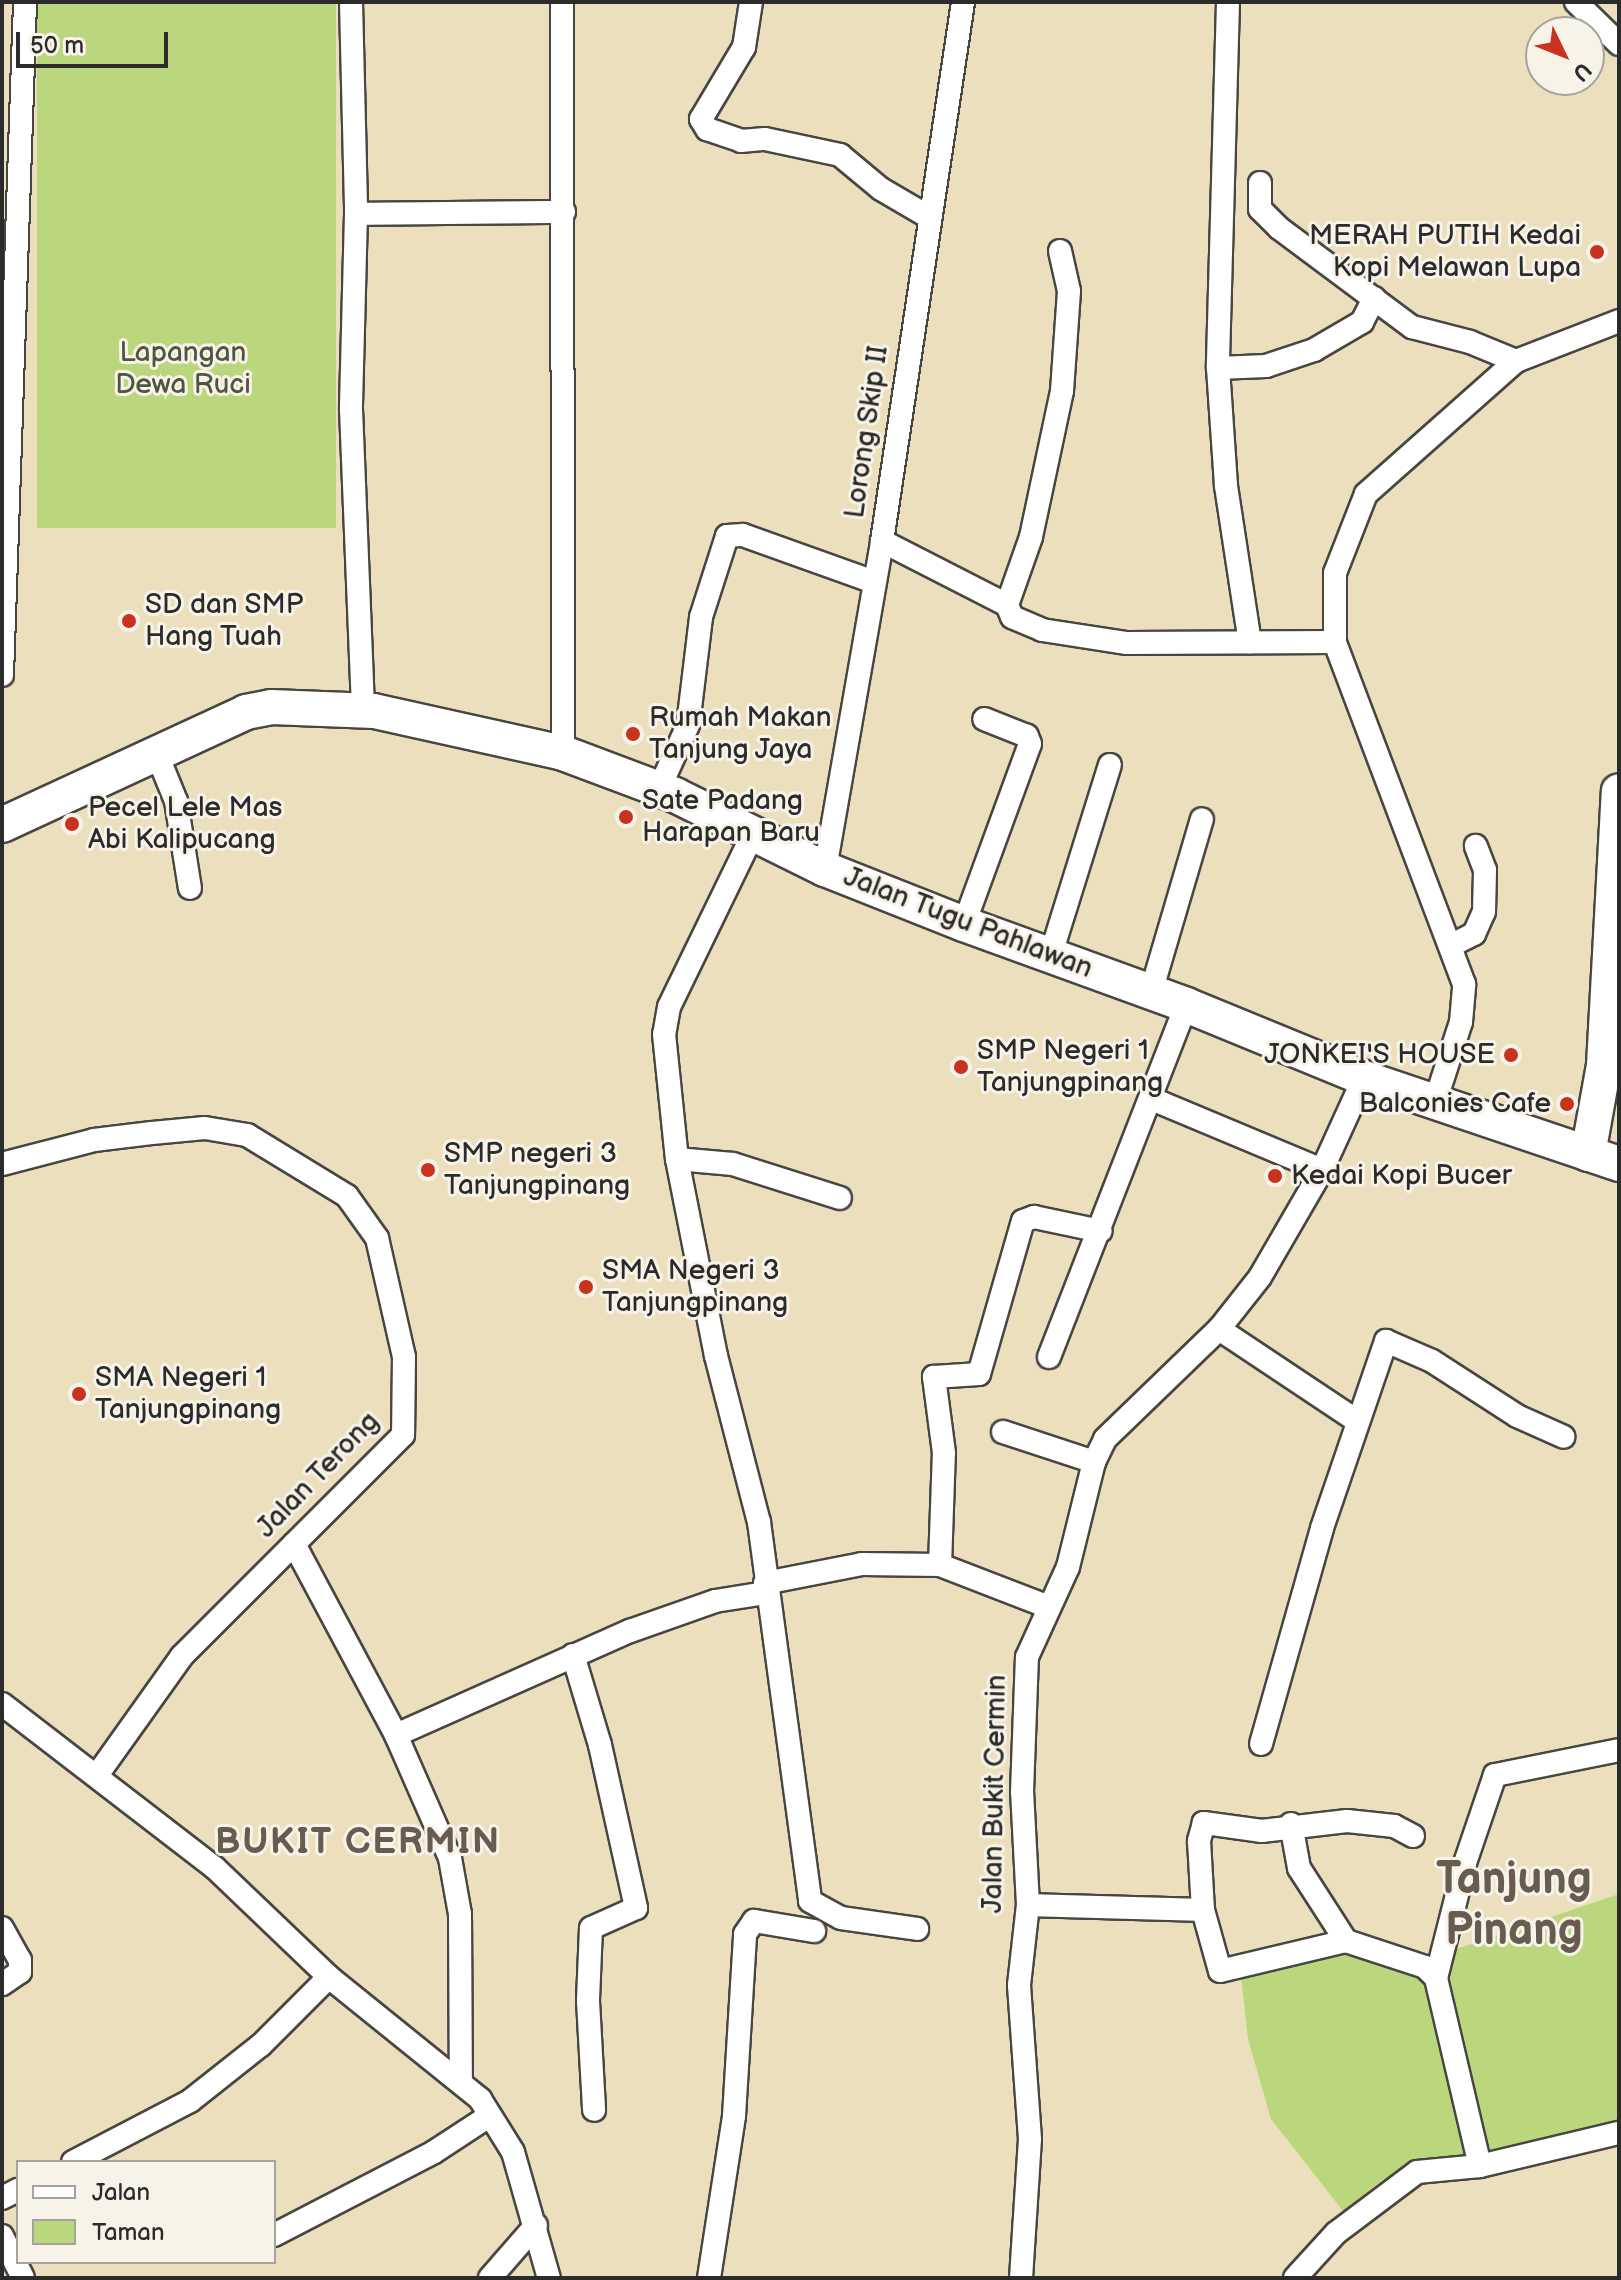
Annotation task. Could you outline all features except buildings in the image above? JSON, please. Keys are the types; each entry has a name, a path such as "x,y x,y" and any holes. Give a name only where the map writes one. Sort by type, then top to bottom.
{"main road":[{"name":"Jalan Tugu Pahlawan","path":"2,825 246,712 271,707 363,710 563,753 659,789 825,869 964,924 1186,1005 1364,1078 1604,1159"},
{"path":"1604,1159 1604,1065 1619,791"}],"street":[{"path":"2,675 25,2"},
{"path":"351,2 356,214 351,409 363,710"},
{"path":"562,2 563,753"},
{"path":"751,2 744,47 701,119 707,129 741,141 765,139 840,155 881,189 927,216"},
{"name":"Lorong Skip II","path":"825,869 882,541 927,216 963,2"},
{"path":"1228,2 1218,368 1228,502 1250,642"},
{"path":"1576,2 1619,44"},
{"path":"1260,183 1260,209 1279,228 1374,298 1430,335 1470,342 1516,361"},
{"path":"356,214 564,212"},
{"path":"1007,605 1031,537 1062,391 1069,291 1060,251"},
{"path":"1218,368 1266,366 1314,350 1362,322 1374,298"},
{"path":"1435,1102 1465,997 1452,945 1335,642 1335,573 1366,494 1516,361 1619,321"},
{"path":"659,789 688,725 701,617 727,536 743,535 874,582"},
{"path":"882,541 1007,605 1021,623 1079,637 1127,643 1335,642"},
{"path":"964,924 1030,744 1027,736 984,719"},
{"path":"156,752 176,801 190,888"},
{"path":"1051,954 1110,765"},
{"path":"1151,992 1202,819"},
{"path":"752,836 669,1007 664,1034 677,1159 716,1356 759,1522 810,1901 841,1918 917,1929"},
{"path":"1452,945 1474,934 1484,912 1485,870 1476,846"},
{"path":"1049,1357 1101,1231 1186,1005"},
{"name":"Jalan Bukit Cermin","path":"1021,2278 1030,2139 1020,1971 1028,1905 1022,1719 1027,1657 1068,1567 1094,1462 1105,1439 1219,1329 1260,1277 1322,1170 1364,1078"},
{"path":"1152,1099 1322,1170"},
{"name":"Jalan Terong","path":"2,1164 94,1140 230,1129 347,1196 377,1238 404,1357 407,1422 403,1435 182,1656 97,1775"},
{"path":"677,1159 733,1164 840,1198"},
{"path":"940,1565 944,1453 934,1377 979,1374 1020,1223 1034,1217 1101,1231"},
{"path":"1219,1329 1357,1421"},
{"path":"1261,1744 1357,1421 1386,1341 1432,1361 1517,1416 1564,1437"},
{"path":"1003,1432 1094,1462"},
{"path":"294,1544 396,1735 450,1858 457,1889 461,2081"},
{"path":"396,1735 573,1655 715,1601 862,1564 940,1565 1049,1607"},
{"path":"573,1655 600,1745 636,1908 591,1928 588,2001 594,2110"},
{"path":"2,1704 231,1881 329,1977 461,2081 513,2152 549,2278"},
{"path":"1480,2166 1436,1978 1465,1863 1495,1775 1619,1750"},
{"path":"1413,1836 1394,1826 1347,1821 1291,1824 1262,1831 1204,1823 1199,1841 1203,1910 1220,1971 1346,1941 1425,1967 1436,1978"},
{"path":"1291,1824 1299,1868 1346,1941"},
{"path":"1028,1905 1203,1910"},
{"path":"709,2278 734,2116 745,1934 754,1921 814,1931"},
{"path":"2,1928 20,1960 20,1972 2,1984"},
{"path":"77,2160 190,2101 261,2045 329,1977"},
{"path":"276,2234 434,2152 489,2116"},
{"path":"1295,2278 1336,2233 1417,2172 1480,2166 1619,2133"},
{"path":"490,2278 536,2225"},
{"path":"2,2236 17,2271"}],"green space":[{"name":"Lapangan Dewa Ruci","path":"37,2 336,2 336,528 37,528"},
{"path":"1619,1894 1619,2124 1382,2180 1343,2211 1271,2119 1248,2039 1240,1966 1346,1941 1424,1960"}],"place":[{"name":"MERAH PUTIH Kedai Kopi Melawan Lupa","path":"1597,252"},
{"name":"SD dan SMP Hang Tuah","path":"129,621"},
{"name":"Rumah Makan Tanjung Jaya","path":"633,734"},
{"name":"Sate Padang Harapan Baru","path":"626,817"},
{"name":"Pecel Lele Mas Abi Kalipucang","path":"72,824"},
{"name":"JONKEI'S HOUSE","path":"1511,1055"},
{"name":"SMP Negeri 1 Tanjungpinang","path":"961,1067"},
{"name":"Balconies Cafe","path":"1567,1104"},
{"name":"SMP negeri 3 Tanjungpinang","path":"428,1170"},
{"name":"Kedai Kopi Bucer","path":"1275,1176"},
{"name":"SMA Negeri 3 Tanjungpinang","path":"586,1287"},
{"name":"SMA Negeri 1 Tanjungpinang","path":"79,1394"}],"district":[{"name":"BUKIT CERMIN","path":"358,1843"},
{"name":"Tanjung Pinang","path":"1514,1906"}]}
